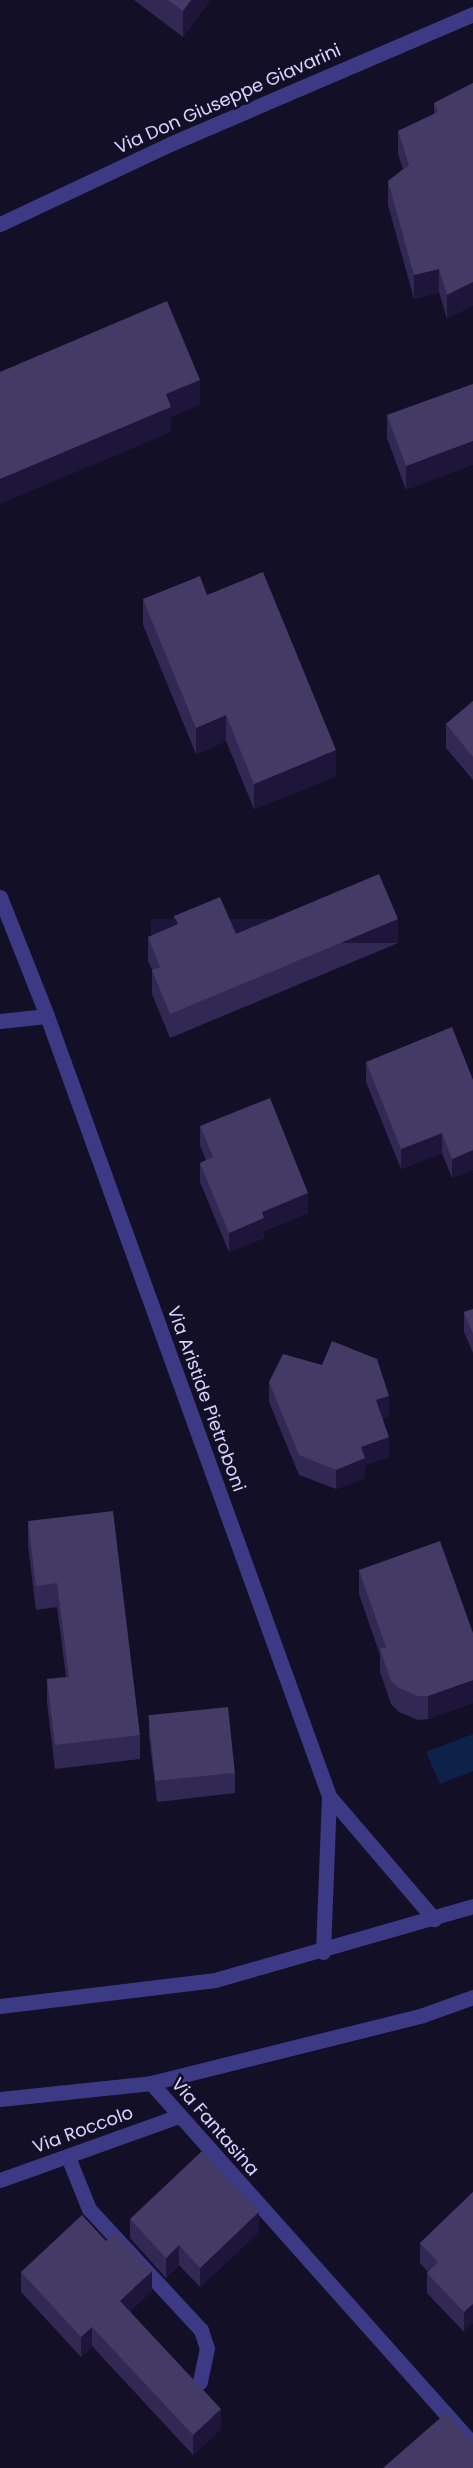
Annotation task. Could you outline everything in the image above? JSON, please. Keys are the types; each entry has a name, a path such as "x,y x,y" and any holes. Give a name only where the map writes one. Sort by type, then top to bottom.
{"street":[{"name":"Via Don Giuseppe Giavarini","path":"0,224 170,144 473,14"},
{"name":"Via Aristide Pietroboni","path":"0,897 47,1016 329,1796 434,1919"},
{"path":"0,1021 47,1016"},
{"name":"Via Aristide Pietroboni","path":"323,1952 329,1796"},
{"path":"0,2006 215,1980 323,1952 473,1906"},
{"name":"Via Fantasina","path":"473,1997 423,2015 151,2083 473,2445"},
{"path":"0,2099 151,2083"},
{"name":"Via Roccolo","path":"0,2180 179,2116"},
{"path":"68,2157 89,2209 201,2330 207,2348 200,2382"}],"water":[{"path":"473,1734 473,1771 440,1784 426,1752"}],"building":[{"path":"168,0 191,0 183,11"},
{"path":"473,83 473,282 447,295 439,269 414,275 388,181 409,165 398,131 438,112 434,103"},
{"path":"167,301 200,380 166,394 171,407 0,479 0,372"},
{"path":"473,384 473,441 406,466 387,415"},
{"path":"263,572 336,750 254,784 226,715 196,728 143,599 200,576 207,595"},
{"path":"473,701 473,757 446,724"},
{"path":"379,874 398,919 170,1014 152,970 160,967 148,937 178,924 174,916 220,897 236,934"},
{"path":"452,1027 473,1080 473,1150 452,1159 442,1133 401,1149 366,1062"},
{"path":"270,1098 308,1193 262,1212 264,1218 229,1233 200,1163 213,1157 200,1126"},
{"path":"473,1309 473,1334 464,1312"},
{"path":"332,1341 377,1359 389,1396 376,1400 389,1437 361,1447 365,1458 336,1470 299,1455 269,1382 283,1354 322,1365"},
{"path":"113,1511 140,1735 55,1745 47,1679 69,1677 57,1583 36,1586 28,1521"},
{"path":"440,1541 473,1633 473,1680 428,1696 418,1696 399,1688 391,1681 380,1649 386,1647 359,1570"},
{"path":"228,1707 235,1773 155,1781 148,1715"},
{"path":"202,2151 259,2212 200,2268 179,2245 166,2258 130,2219"},
{"path":"473,2192 473,2304 464,2312 427,2273 438,2262 420,2243"},
{"path":"82,2215 106,2241 115,2232 152,2271 120,2301 221,2409 193,2435 92,2327 81,2337 21,2272"},
{"path":"446,2413 473,2442 473,2468 383,2468"}]}
